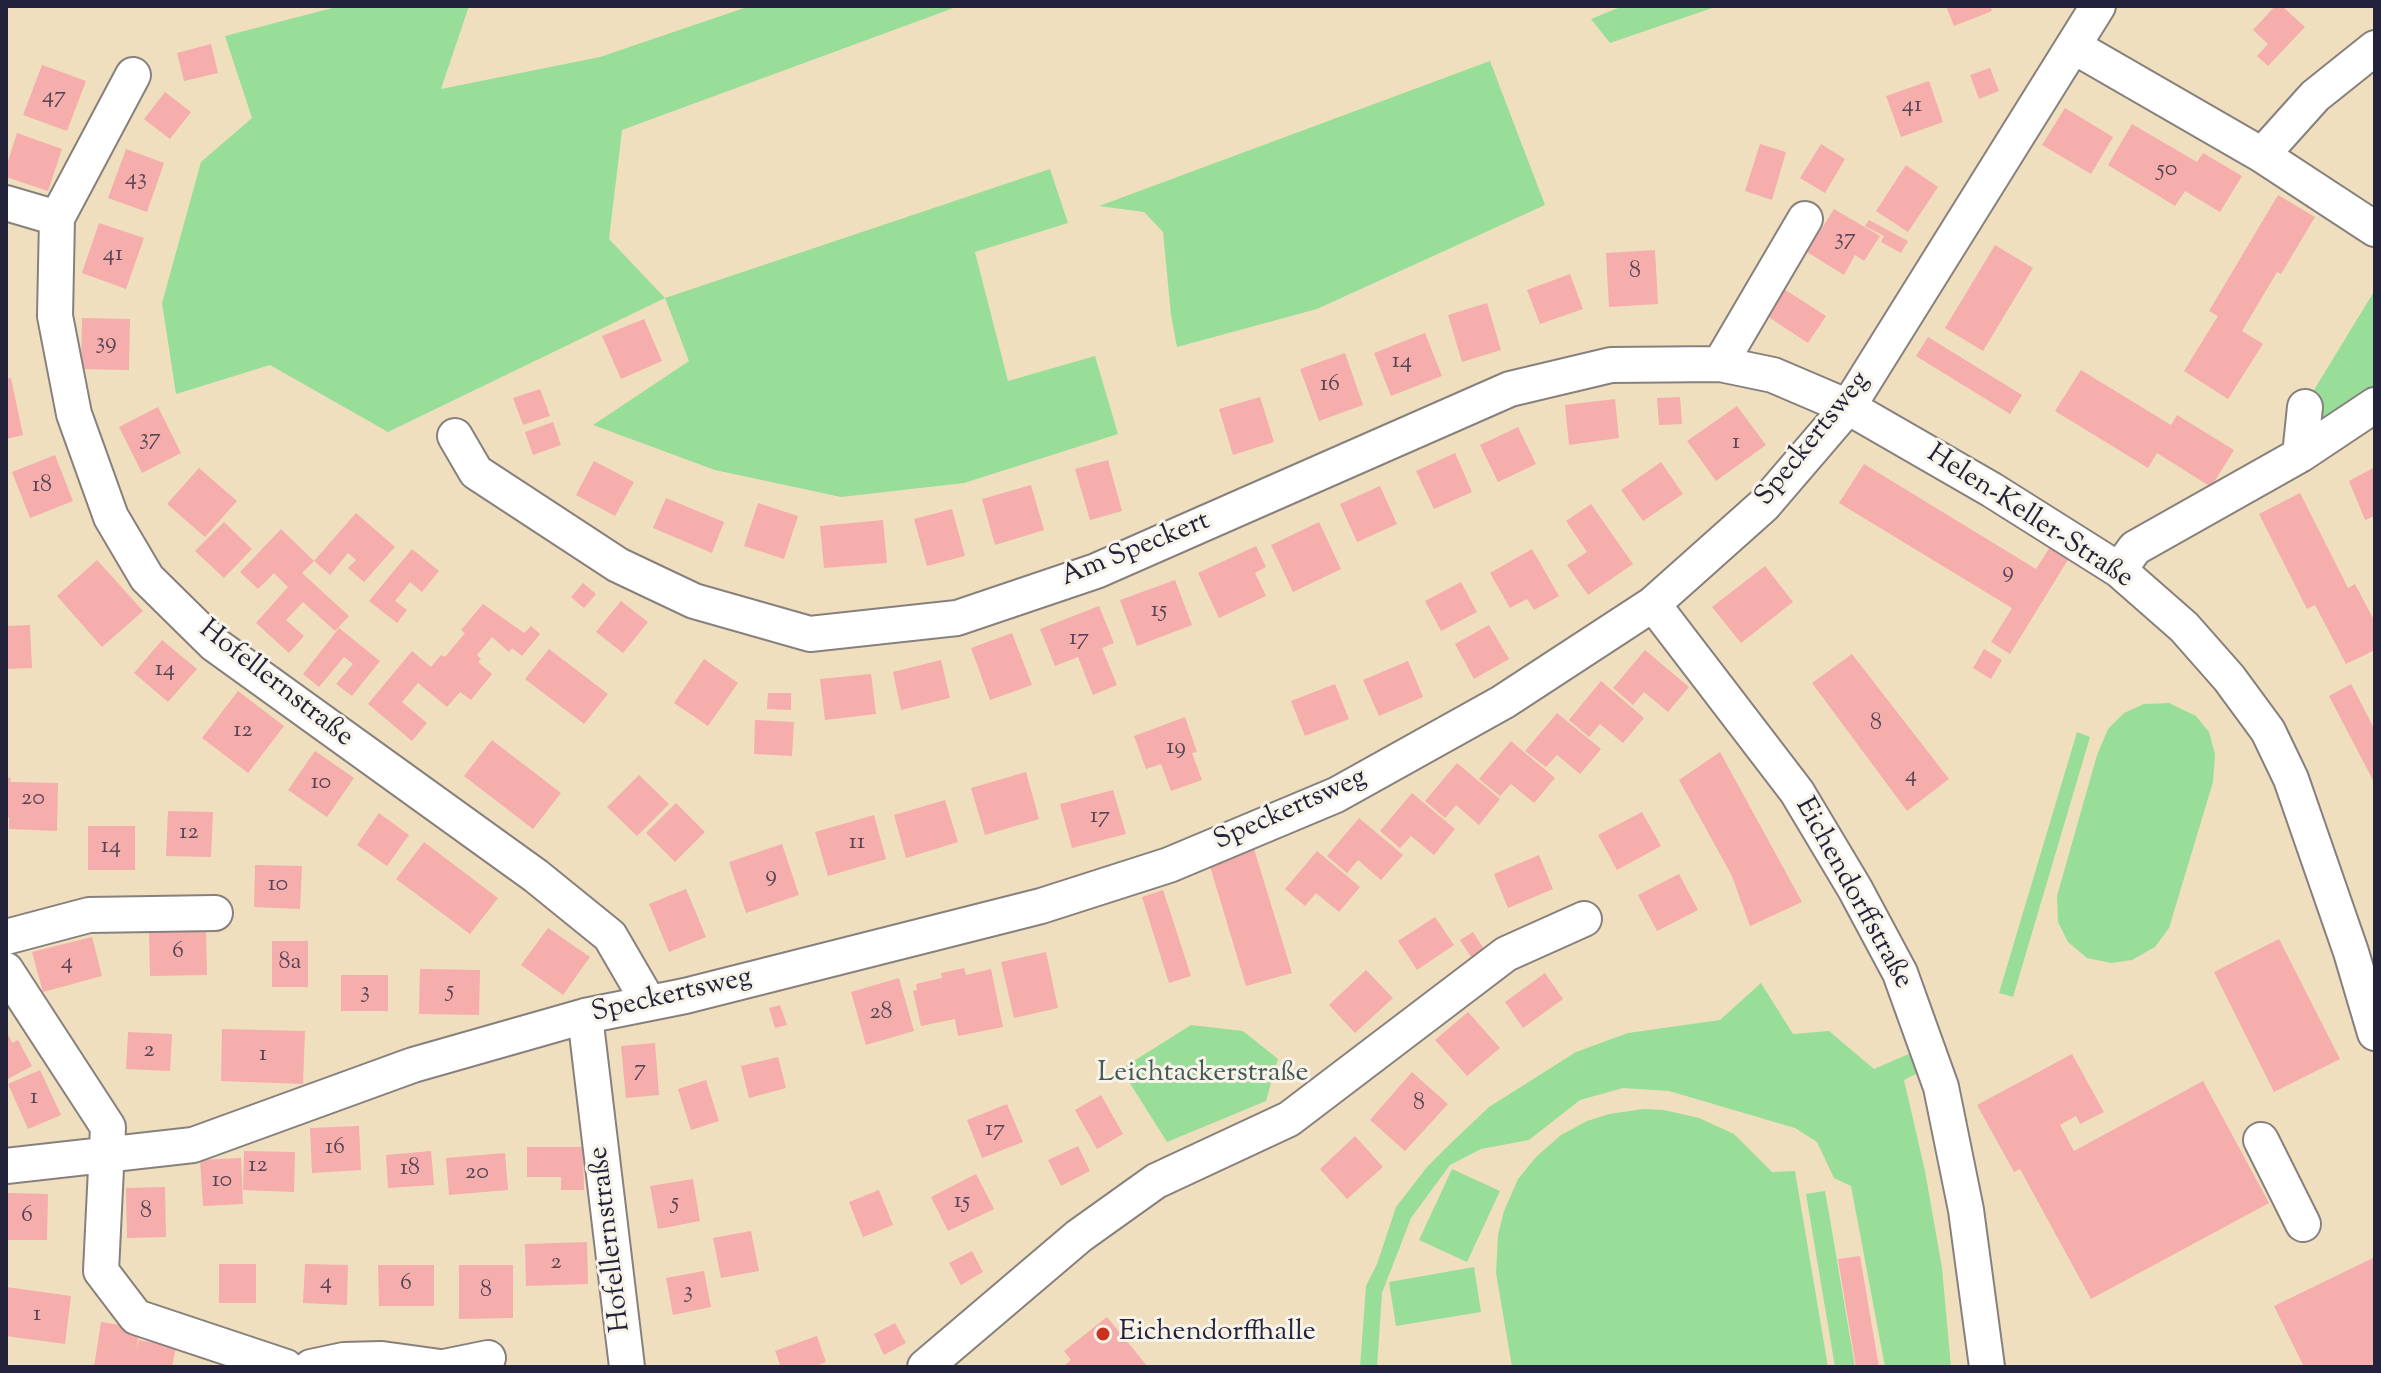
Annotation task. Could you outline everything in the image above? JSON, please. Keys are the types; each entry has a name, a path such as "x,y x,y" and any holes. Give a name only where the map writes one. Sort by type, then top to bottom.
{"street":[{"name":"Speckertsweg","path":"6,1166 193,1145 413,1065 585,1016 685,996 1041,906 1169,865 1336,795 1503,702 1653,604 1764,505 1848,407 2098,6"},
{"path":"2073,46 2262,155 2375,229"},
{"path":"2262,155 2315,96 2375,48"},
{"name":"Hofellernstraße","path":"133,75 57,218 55,316 74,414 111,517 147,578 214,644 536,876 610,936 649,1003"},
{"path":"6,203 57,218"},
{"path":"1720,364 1805,219"},
{"name":"Am Speckert","path":"455,436 476,472 618,565 694,601 810,634 957,618 1096,571 1510,389 1611,365 1720,364 1773,375 1848,407"},
{"path":"2119,570 2135,548 2300,455 2375,405"},
{"name":"Helen-Keller-Straße","path":"1848,407 1992,490 2119,570 2184,627 2229,678 2268,731 2291,779 2351,952 2375,1033"},
{"path":"2300,455 2305,407"},
{"name":"Eichendorffstraße","path":"1653,604 1797,792 1855,889 1900,973 1941,1087 1966,1210 1987,1367"},
{"path":"6,937 89,915 215,913"},
{"path":"925,1367 1079,1236 1156,1181 1289,1119 1506,954 1584,919"},
{"path":"6,970 108,1127 101,1271 136,1317 286,1367"},
{"name":"Hofellernstraße","path":"585,1016 627,1367"},
{"path":"2261,1140 2303,1224"},
{"path":"311,1367 344,1360 382,1359 442,1367 488,1358"}],"green space":[{"path":"340,6 469,6 441,89 600,57 750,6 959,6 622,130 609,239 665,298 388,432 270,365 176,394 162,303 201,162 252,118 225,36"},
{"path":"1623,6 1718,6 1610,43 1591,19"},
{"path":"1490,61 1545,205 1317,309 1177,347 1163,232 1144,212 1099,206"},
{"path":"1050,169 1068,223 975,252 1008,381 1095,356 1118,434 964,483 841,497 715,470 593,425 689,361 665,298"},
{"path":"2375,290 2375,387 2323,424 2306,403"},
{"path":"2169,703 2196,716 2209,732 2215,754 2213,782 2169,928 2155,947 2132,960 2111,963 2087,958 2068,942 2058,922 2057,896 2097,755 2108,729 2124,713 2144,704"},
{"path":"2077,732 2090,737 2013,997 1999,993"},
{"path":"1761,983 1793,1034 1829,1031 1874,1069 1911,1053 1918,1073 1904,1080 1925,1171 1942,1268 1951,1367 1885,1367 1851,1186 1834,1178 1817,1142 1795,1128 1669,1091 1623,1088 1580,1100 1529,1140 1481,1149 1450,1165 1411,1218 1382,1293 1377,1367 1360,1367 1366,1286 1377,1264 1396,1207 1427,1167 1452,1142 1489,1107 1576,1052 1628,1033 1720,1020"},
{"name":"Leichtackerstraße","path":"1191,1025 1243,1031 1278,1059 1266,1101 1167,1142 1121,1069"},
{"path":"1644,1109 1699,1118 1734,1134 1772,1172 1795,1171 1828,1367 1512,1367 1496,1273 1498,1235 1504,1211 1518,1179 1536,1157 1561,1135 1587,1121 1609,1114"},
{"path":"1452,1169 1500,1191 1467,1262 1419,1240"},
{"path":"1825,1191 1855,1367 1835,1367 1806,1194"},
{"path":"1474,1267 1481,1312 1396,1326 1389,1282"}],"building":[{"path":"1946,6 1990,6 1992,11 1954,26"},
{"path":"2275,6 2282,6 2305,27 2268,66 2257,56 2268,44 2253,30"},
{"path":"211,44 218,73 184,81 177,53"},
{"path":"42,65 86,81 67,131 23,115"},
{"path":"1990,68 1999,91 1979,99 1970,75"},
{"path":"1929,81 1943,122 1901,137 1886,96"},
{"path":"165,92 191,112 170,139 144,119"},
{"path":"2065,108 2113,137 2091,174 2042,145"},
{"path":"2132,124 2197,162 2203,153 2242,176 2220,212 2185,191 2175,206 2108,165"},
{"path":"17,133 62,149 48,191 6,177 6,167"},
{"path":"1760,144 1786,152 1772,200 1745,191"},
{"path":"1821,144 1845,159 1825,193 1800,178"},
{"path":"126,149 164,163 147,212 108,198"},
{"path":"1906,165 1938,187 1908,232 1876,211"},
{"path":"2278,195 2315,217 2242,331 2263,344 2228,399 2184,371 2218,316 2209,311"},
{"path":"1834,209 1880,236 1864,261 1855,255 1844,275 1807,252"},
{"path":"1869,220 1908,241 1901,253 1881,242 1884,236 1865,226"},
{"path":"99,223 144,238 126,289 82,273"},
{"path":"1995,245 2033,268 1983,351 1945,328"},
{"path":"1655,250 1658,304 1609,307 1606,253"},
{"path":"1570,274 1583,309 1540,324 1527,290"},
{"path":"1784,289 1826,316 1808,343 1767,316"},
{"path":"1487,303 1501,350 1462,362 1448,315"},
{"path":"82,318 130,319 129,370 81,369"},
{"path":"644,319 662,361 621,379 602,336"},
{"path":"1425,333 1442,376 1391,396 1374,353"},
{"path":"1928,337 2022,395 2010,414 1916,356"},
{"path":"1345,353 1363,405 1319,421 1300,369"},
{"path":"2081,370 2171,425 2177,415 2234,450 2211,487 2157,453 2148,468 2055,411"},
{"path":"11,378 23,435 6,439 6,379"},
{"path":"540,389 550,416 523,425 513,398"},
{"path":"1260,397 1274,442 1233,455 1219,409"},
{"path":"1680,397 1682,424 1659,425 1657,398"},
{"path":"1615,399 1619,438 1569,445 1565,405"},
{"path":"1737,406 1766,445 1716,481 1687,441"},
{"path":"158,407 181,453 142,473 119,427"},
{"path":"553,422 561,445 533,455 525,432"},
{"path":"1518,427 1536,464 1498,482 1480,445"},
{"path":"1455,453 1472,492 1434,509 1416,471"},
{"path":"55,455 73,501 30,518 12,472"},
{"path":"1108,460 1122,511 1090,520 1075,469"},
{"path":"594,461 634,482 615,516 576,495"},
{"path":"1661,462 1683,494 1643,521 1621,490"},
{"path":"1864,464 2036,569 2050,547 2069,558 2010,654 1991,642 2012,608 1839,503"},
{"path":"2375,467 2375,516 2365,520 2349,481"},
{"path":"199,468 237,501 205,537 167,504"},
{"path":"1031,485 1044,530 995,545 982,499"},
{"path":"1380,486 1397,524 1357,542 1340,504"},
{"path":"2300,493 2348,588 2355,584 2375,622 2375,650 2346,664 2315,605 2307,609 2259,514"},
{"path":"666,498 724,522 712,553 653,528"},
{"path":"758,503 798,516 784,559 744,546"},
{"path":"1591,504 1633,564 1588,595 1567,565 1587,552 1566,521"},
{"path":"952,509 965,556 927,566 914,519"},
{"path":"356,513 395,547 364,582 348,568 356,560 348,553 330,575 314,561"},
{"path":"883,520 887,563 824,568 820,526"},
{"path":"224,522 252,549 224,578 195,551"},
{"path":"1319,522 1341,569 1293,592 1271,545"},
{"path":"281,529 314,561 302,573 349,616 335,631 303,602 286,620 304,636 289,653 256,623 288,587 274,573 258,589 240,572"},
{"path":"1256,546 1266,567 1255,573 1266,596 1219,618 1198,573"},
{"path":"412,549 439,571 422,592 410,582 395,601 407,610 397,623 369,601"},
{"path":"1532,549 1559,596 1534,610 1527,599 1510,608 1490,573"},
{"path":"97,560 143,611 102,647 57,596"},
{"path":"1765,566 1793,602 1741,643 1712,607"},
{"path":"1175,580 1192,625 1137,646 1120,600"},
{"path":"1461,582 1477,612 1441,631 1425,601"},
{"path":"583,583 596,594 584,608 571,597"},
{"path":"621,601 648,622 623,653 596,632"},
{"path":"483,604 524,633 531,626 540,634 522,656 512,648 509,652 492,637 477,655 481,659 478,662 492,674 471,700 460,692 447,707 418,683 402,702 427,723 412,741 368,704 412,651 431,667 441,655 445,657 465,633 461,630"},
{"path":"1099,606 1114,643 1102,648 1117,685 1093,695 1078,657 1055,666 1040,629"},
{"path":"30,625 32,668 6,669 6,626"},
{"path":"1489,625 1509,659 1474,679 1455,644"},
{"path":"339,628 380,661 352,696 336,684 353,664 344,657 319,687 303,674"},
{"path":"1012,633 1032,685 990,700 971,648"},
{"path":"162,640 197,669 168,702 134,673"},
{"path":"549,649 608,694 584,724 525,679"},
{"path":"1984,649 2002,660 1991,679 1973,668"},
{"path":"1645,650 1689,687 1668,712 1644,692 1633,705 1613,688"},
{"path":"1852,654 1949,779 1907,811 1812,683"},
{"path":"704,659 738,683 708,726 674,703"},
{"path":"941,660 950,698 901,710 893,672"},
{"path":"1408,661 1423,697 1379,716 1363,680"},
{"path":"871,674 876,714 825,720 820,679"},
{"path":"1601,681 1644,718 1623,743 1600,724 1589,737 1569,720"},
{"path":"1335,684 1349,719 1305,736 1291,701"},
{"path":"2351,684 2375,730 2375,784 2329,696"},
{"path":"238,691 284,726 248,773 202,738"},
{"path":"768,693 791,693 791,710 767,709"},
{"path":"1557,713 1601,749 1580,774 1557,755 1546,767 1525,751"},
{"path":"1185,717 1197,752 1192,753 1202,780 1171,791 1161,764 1146,769 1134,736"},
{"path":"755,720 794,722 792,756 754,754"},
{"path":"492,740 561,793 533,829 464,776"},
{"path":"1511,741 1555,778 1534,803 1511,784 1500,796 1479,779"},
{"path":"315,751 354,778 327,817 288,790"},
{"path":"1720,752 1802,902 1750,926 1732,876 1679,780"},
{"path":"1457,763 1500,799 1479,825 1456,805 1445,818 1425,801"},
{"path":"1026,772 1039,819 985,835 971,788"},
{"path":"639,775 669,804 637,836 607,807"},
{"path":"6,777 11,778 10,782 58,783 57,831 9,829"},
{"path":"1113,790 1126,834 1072,848 1060,804"},
{"path":"1412,793 1455,829 1434,855 1411,836 1400,848 1380,831"},
{"path":"945,800 958,842 906,858 894,815"},
{"path":"676,803 705,832 675,862 646,833"},
{"path":"168,811 213,812 211,857 166,856"},
{"path":"1642,812 1661,846 1617,870 1598,835"},
{"path":"379,813 409,835 387,866 357,845"},
{"path":"874,815 886,859 828,876 815,832"},
{"path":"1359,818 1403,855 1381,880 1358,860 1347,873 1327,856"},
{"path":"88,826 135,826 135,870 88,870"},
{"path":"424,842 498,898 470,934 396,879"},
{"path":"782,844 799,895 746,913 729,862"},
{"path":"1254,849 1292,973 1246,986 1209,863"},
{"path":"1317,851 1360,887 1339,912 1316,893 1305,906 1285,889"},
{"path":"1539,855 1553,889 1508,908 1494,874"},
{"path":"255,865 302,866 300,909 254,907"},
{"path":"1679,874 1698,910 1657,931 1638,895"},
{"path":"686,889 706,937 669,952 649,904"},
{"path":"1163,890 1191,976 1169,983 1142,897"},
{"path":"1435,917 1454,945 1417,970 1398,941"},
{"path":"548,928 590,957 563,995 521,965"},
{"path":"206,930 207,975 150,976 149,932"},
{"path":"1473,932 1484,949 1471,957 1460,940"},
{"path":"92,937 102,976 43,992 32,952"},
{"path":"2279,939 2340,1059 2274,1092 2214,972"},
{"path":"272,941 308,941 308,987 272,987"},
{"path":"1046,952 1058,1008 1014,1018 1001,962"},
{"path":"964,968 966,975 991,969 1003,1027 958,1036 955,1019 921,1026 913,991 917,990 916,984 942,978 941,973"},
{"path":"420,969 480,970 479,1015 419,1014"},
{"path":"1366,970 1393,998 1355,1033 1329,1005"},
{"path":"1545,973 1563,999 1523,1028 1505,1002"},
{"path":"341,975 388,975 388,1011 341,1011"},
{"path":"899,978 914,1031 866,1045 851,992"},
{"path":"780,1005 787,1025 775,1028 769,1008"},
{"path":"1468,1012 1500,1048 1467,1076 1435,1040"},
{"path":"222,1029 305,1031 303,1084 221,1081"},
{"path":"6,1030 12,1043 18,1040 32,1066 6,1080"},
{"path":"128,1032 172,1034 170,1071 126,1069"},
{"path":"655,1043 659,1095 626,1098 621,1046"},
{"path":"2072,1054 2104,1112 2080,1124 2076,1116 2060,1125 2074,1151 2203,1081 2269,1203 2091,1299 2020,1169 2014,1172 1977,1105"},
{"path":"778,1057 786,1088 749,1098 741,1066"},
{"path":"40,1070 61,1115 28,1129 8,1084"},
{"path":"1412,1072 1448,1104 1405,1151 1370,1120"},
{"path":"706,1080 719,1121 691,1130 678,1089"},
{"path":"1101,1095 1123,1134 1097,1149 1075,1110"},
{"path":"1007,1104 1023,1142 982,1158 967,1120"},
{"path":"359,1126 361,1170 312,1173 310,1128"},
{"path":"1355,1136 1383,1167 1347,1199 1320,1169"},
{"path":"1078,1146 1090,1171 1061,1186 1048,1160"},
{"path":"527,1147 583,1147 584,1190 561,1190 561,1177 527,1177"},
{"path":"244,1151 295,1152 294,1192 243,1190"},
{"path":"431,1151 434,1185 388,1188 386,1155"},
{"path":"505,1153 508,1190 449,1195 446,1158"},
{"path":"241,1158 243,1204 203,1206 200,1160"},
{"path":"976,1174 994,1209 948,1231 931,1197"},
{"path":"693,1179 700,1221 658,1229 650,1186"},
{"path":"165,1187 166,1237 127,1238 126,1188"},
{"path":"879,1190 893,1225 863,1237 849,1202"},
{"path":"6,1193 48,1194 47,1240 6,1240"},
{"path":"751,1231 759,1271 721,1278 713,1238"},
{"path":"587,1242 588,1284 526,1286 525,1244"},
{"path":"972,1251 983,1272 961,1285 949,1263"},
{"path":"1860,1256 1879,1367 1856,1367 1838,1259"},
{"path":"2375,1257 2375,1367 2304,1367 2274,1306"},
{"path":"219,1264 256,1264 256,1303 219,1303"},
{"path":"305,1264 348,1265 347,1305 303,1303"},
{"path":"378,1265 434,1265 434,1306 379,1306"},
{"path":"459,1265 513,1265 513,1318 459,1319"},
{"path":"704,1271 711,1307 673,1315 666,1278"},
{"path":"6,1287 71,1296 65,1344 6,1336"},
{"name":"Eichendorffhalle","path":"1107,1317 1148,1367 1063,1367 1071,1360 1064,1351"},
{"path":"101,1322 140,1328 136,1351 139,1340 176,1347 172,1367 94,1367"},
{"path":"895,1323 906,1343 884,1355 874,1334"},
{"path":"817,1336 826,1362 813,1367 781,1367 775,1351"}],"place":[{"name":"Eichendorffhalle","path":"1103,1334"}]}
